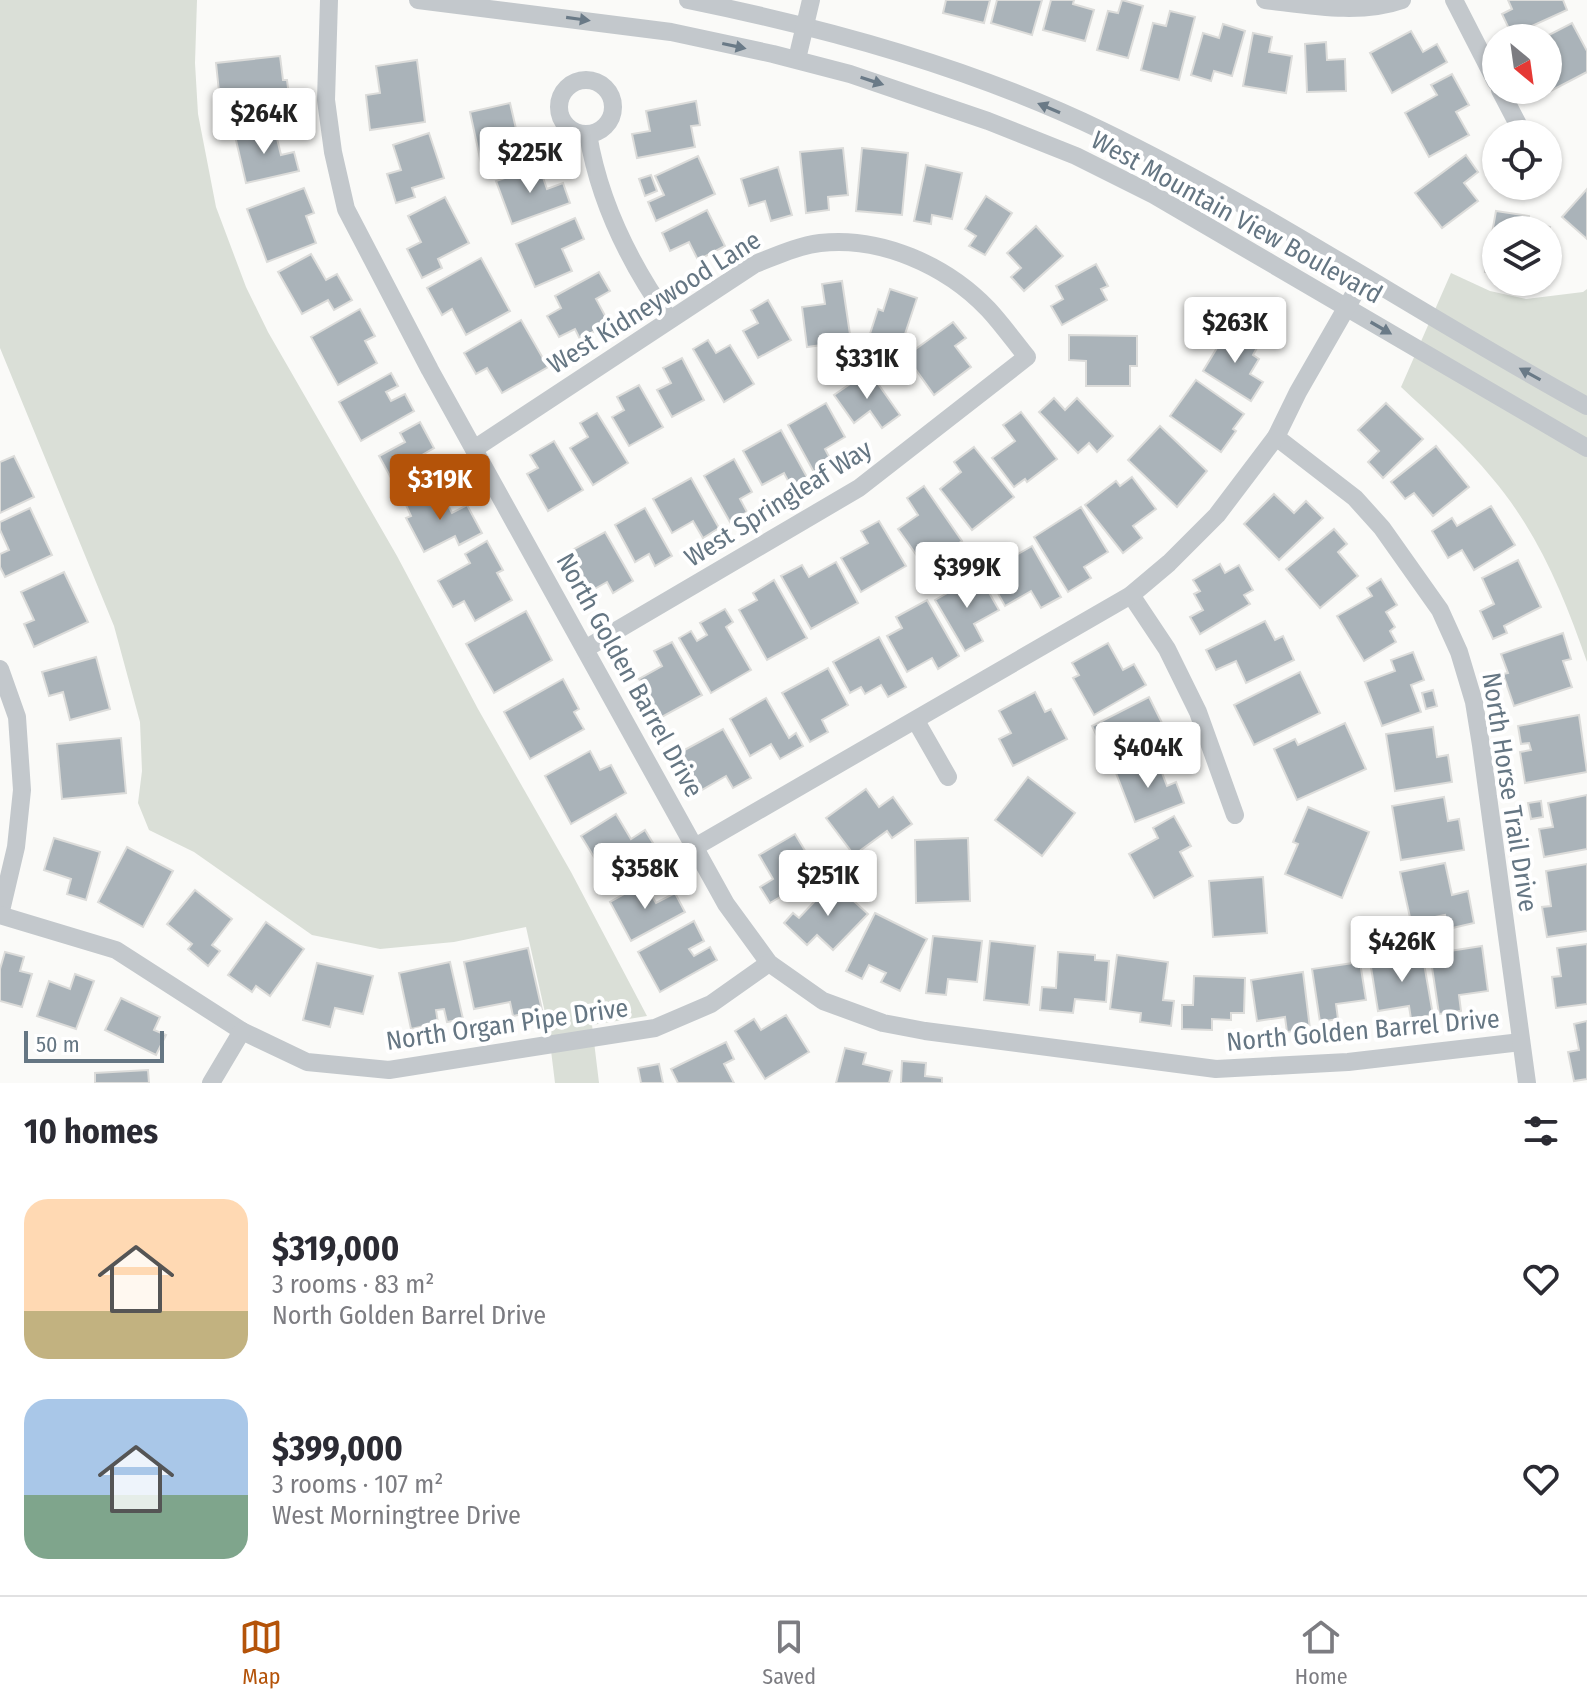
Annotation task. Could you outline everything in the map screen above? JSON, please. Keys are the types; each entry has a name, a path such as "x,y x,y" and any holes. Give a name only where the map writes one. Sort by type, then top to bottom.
{"street":[{"name":"North Golden Barrel Drive","path":"329,0 326,100 333,152 346,209 474,449 726,904 769,963 823,1001 883,1023 1216,1069 1348,1062 1521,1042"},
{"name":"West Mountain View Boulevard","path":"418,0 671,32 797,59 944,105 1076,156 1154,195 1587,448"},
{"name":"West Mountain View Boulevard","path":"688,0 849,37 945,67 1101,130 1202,183 1587,406"},
{"path":"797,59 811,0"},
{"path":"1265,0 1344,7 1402,0"},
{"path":"1454,0 1482,55"},
{"path":"588,134 592,159 609,209 639,273 669,319"},
{"name":"West Kidneywood Lane","path":"474,449 755,264 790,250 821,243 880,247 931,265 987,308 1027,357"},
{"path":"695,847 1131,595 1169,563 1217,515 1276,437 1298,392 1364,277"},
{"name":"West Springleaf Way","path":"585,649 859,488 1027,357"},
{"name":"North Horse Trail Drive","path":"1276,437 1355,498 1382,528 1440,610 1459,652 1474,702 1481,745 1527,1083"},
{"path":"1131,595 1167,649 1198,712 1235,815"},
{"path":"0,669 17,717 22,790 16,847 0,915"},
{"path":"916,721 948,777"},
{"name":"North Organ Pipe Drive","path":"0,915 116,950 242,1031 307,1062 389,1070 655,1028 711,1004 769,963"},
{"path":"211,1083 242,1031"}],"shaded area":[{"path":"0,0 197,0 195,63 198,114 216,207 246,287 268,332 397,556 478,709 571,872 647,1016 592,1025 599,1083 555,1083 548,1026 526,927 454,942 380,949 312,935 194,852 149,830 138,803 142,771 140,722 114,626 0,348"},
{"path":"1451,273 1482,287 1482,296 1526,299 1562,296 1587,289 1587,662 1559,589 1523,520 1471,454 1401,387"}],"building":[{"path":"946,0 990,0 984,23 943,13"},
{"path":"997,0 1042,0 1032,35 991,23"},
{"path":"1051,0 1074,0 1073,4 1094,10 1085,41 1043,30"},
{"path":"1122,0 1143,6 1128,58 1097,50 1108,11 1118,13"},
{"path":"1508,0 1563,0 1567,10 1536,24 1507,24 1502,14 1512,9"},
{"path":"1170,11 1195,17 1179,80 1141,70 1153,23 1166,26"},
{"path":"1572,23 1587,51 1587,72 1562,85 1562,28"},
{"path":"1223,24 1245,31 1232,76 1214,71 1211,81 1191,75 1203,33 1219,38"},
{"path":"1411,31 1423,52 1437,44 1447,62 1392,93 1370,53"},
{"path":"1253,33 1272,37 1269,52 1292,56 1286,93 1243,86"},
{"path":"1326,42 1327,60 1345,59 1346,91 1307,92 1305,44"},
{"path":"280,56 290,103 221,111 216,63"},
{"path":"417,60 425,122 370,130 366,95 380,93 376,66"},
{"path":"1452,74 1469,105 1456,112 1469,135 1429,157 1405,113 1437,95 1431,85"},
{"path":"696,101 700,125 691,126 695,147 637,158 632,134 650,131 646,111"},
{"path":"510,103 517,133 533,130 537,151 481,163 470,112"},
{"path":"274,126 281,155 294,152 299,171 246,183 235,136"},
{"path":"429,133 444,178 412,188 415,197 396,203 387,174 401,170 393,145"},
{"path":"843,148 848,195 828,197 829,210 806,213 800,152"},
{"path":"862,148 908,153 902,215 856,211"},
{"path":"1466,155 1478,172 1464,183 1478,201 1442,228 1415,193"},
{"path":"698,156 715,194 656,221 648,202 664,195 655,176"},
{"path":"926,165 962,173 952,219 932,215 931,224 914,221"},
{"path":"539,166 547,189 563,183 570,203 512,224 496,181"},
{"path":"778,167 792,215 771,221 765,201 749,206 741,179"},
{"path":"651,175 657,191 645,196 639,179"},
{"path":"304,188 314,213 306,216 316,243 267,262 247,209"},
{"path":"1587,189 1587,239 1562,217"},
{"path":"986,196 1012,213 985,255 969,246 976,236 965,229"},
{"path":"445,197 469,243 438,259 442,268 422,278 407,249 421,242 408,216"},
{"path":"707,210 725,246 698,260 689,242 670,251 662,233"},
{"path":"1496,211 1529,216 1495,216"},
{"path":"575,218 584,239 562,249 572,271 535,287 516,244"},
{"path":"1036,226 1063,256 1024,291 1011,277 1021,268 1007,253"},
{"path":"311,254 326,280 337,274 352,300 334,310 328,300 302,314 278,272"},
{"path":"481,258 510,311 466,335 452,309 442,315 427,288"},
{"path":"1096,264 1108,286 1101,289 1107,300 1062,325 1051,306 1063,299 1056,286"},
{"path":"599,272 610,291 596,299 609,323 580,339 575,329 559,337 547,316 561,308 555,296"},
{"path":"842,281 851,341 807,347 802,307 825,304 822,284"},
{"path":"890,289 917,298 903,340 900,339 896,349 868,340 878,309 883,311"},
{"path":"768,300 791,340 758,358 743,331 758,323 751,310"},
{"path":"360,309 375,336 365,341 377,363 338,385 311,337"},
{"path":"521,320 548,367 502,393 487,368 476,374 464,353"},
{"path":"953,322 966,338 955,346 971,367 934,395 906,356"},
{"path":"1229,328 1258,346 1253,355 1259,359 1250,374 1263,382 1251,401 1203,371"},
{"path":"1069,335 1137,336 1137,366 1130,366 1130,386 1086,386 1086,361 1069,360"},
{"path":"708,340 716,353 730,345 754,384 724,402 693,349"},
{"path":"682,358 704,400 672,417 657,390 671,383 663,368"},
{"path":"869,371 900,415 882,428 870,411 854,423 834,395"},
{"path":"391,373 398,386 386,392 391,401 405,394 414,411 361,441 339,402"},
{"path":"1196,380 1244,414 1221,452 1170,416"},
{"path":"639,385 663,427 629,446 612,417 624,410 617,397"},
{"path":"1054,398 1065,410 1077,398 1113,436 1097,452 1089,443 1078,453 1039,412"},
{"path":"826,403 845,437 825,449 833,464 815,474 788,425"},
{"path":"1386,403 1423,439 1383,478 1368,462 1379,451 1358,430"},
{"path":"1021,412 1057,459 1027,482 1025,479 1014,487 992,458 1015,441 1003,425"},
{"path":"597,413 628,463 593,485 570,448 588,437 580,423"},
{"path":"420,422 434,448 422,455 436,480 402,498 379,456 405,442 400,433"},
{"path":"1160,426 1207,471 1177,507 1128,460"},
{"path":"781,430 808,479 792,488 784,473 762,485 743,451"},
{"path":"554,441 583,490 548,511 527,474 538,468 530,455"},
{"path":"1436,446 1469,487 1433,516 1414,493 1405,499 1391,482"},
{"path":"974,447 1014,497 972,530 940,489 961,472 954,462"},
{"path":"14,456 34,497 0,513 0,462"},
{"path":"734,459 752,492 740,499 747,512 730,522 704,476"},
{"path":"1132,477 1156,509 1133,526 1142,538 1123,553 1085,505 1116,481 1120,486"},
{"path":"691,478 719,528 703,538 693,521 672,533 653,499"},
{"path":"924,486 962,541 925,567 898,529 918,515 907,498"},
{"path":"432,491 437,500 444,497 452,513 467,505 482,533 459,545 455,536 424,552 406,518 411,516 406,505"},
{"path":"1274,494 1294,513 1306,501 1323,518 1279,560 1244,524"},
{"path":"1491,506 1515,545 1474,570 1462,550 1448,558 1432,531 1452,518 1457,526"},
{"path":"1081,507 1108,552 1084,567 1091,578 1068,592 1034,537"},
{"path":"30,508 52,555 5,577 0,567 0,554 9,550 0,530 0,522"},
{"path":"645,508 672,556 655,566 649,554 635,562 615,525"},
{"path":"879,521 906,566 861,592 841,558 868,543 861,531"},
{"path":"1334,529 1347,544 1338,552 1358,576 1320,608 1286,569"},
{"path":"605,532 633,581 613,593 607,582 589,592 567,553"},
{"path":"487,541 503,570 497,573 512,600 475,621 464,601 453,607 438,581 470,563 465,554"},
{"path":"1032,546 1061,597 1041,608 1031,591 1005,606 986,572"},
{"path":"1518,560 1541,607 1504,626 1507,633 1493,639 1480,611 1494,604 1482,578"},
{"path":"836,562 858,603 811,629 781,576 802,565 809,577"},
{"path":"1220,564 1225,573 1239,565 1253,590 1244,595 1250,604 1200,634 1190,617 1203,610 1194,594 1200,591 1193,580"},
{"path":"64,572 88,622 34,647 24,624 34,620 21,592"},
{"path":"979,575 999,610 974,624 983,641 965,651 935,600"},
{"path":"1381,579 1397,605 1386,612 1395,627 1390,631 1396,642 1364,661 1337,616 1372,596 1367,588"},
{"path":"774,580 807,638 767,660 739,610 757,600 753,593"},
{"path":"927,600 959,656 938,669 932,658 907,672 887,636 902,628 896,617"},
{"path":"725,609 733,622 726,627 751,670 711,693 679,638 691,631 697,641 707,635 700,623"},
{"path":"526,611 552,660 494,693 466,644"},
{"path":"1265,621 1275,640 1283,636 1294,660 1246,683 1236,661 1216,670 1206,650"},
{"path":"1563,633 1571,659 1563,661 1572,687 1514,706 1503,674 1508,673 1501,654"},
{"path":"879,637 906,687 888,697 881,685 865,694 861,687 850,693 833,662"},
{"path":"672,642 702,695 660,718 639,679 662,666 654,651"},
{"path":"1108,643 1123,670 1134,664 1146,685 1094,715 1073,678 1079,675 1072,663"},
{"path":"1413,652 1424,680 1411,685 1421,712 1382,726 1365,682 1395,671 1391,660"},
{"path":"96,657 110,709 70,720 63,692 49,696 42,672"},
{"path":"828,668 848,705 822,720 828,732 810,742 782,693"},
{"path":"1300,672 1320,713 1254,745 1234,705"},
{"path":"563,679 579,709 574,712 584,729 530,759 504,712"},
{"path":"1433,690 1437,706 1426,709 1422,693"},
{"path":"1035,692 1045,712 1051,709 1067,739 1013,766 999,739 1011,733 999,711"},
{"path":"1149,697 1170,739 1112,767 1092,726"},
{"path":"766,698 789,738 796,733 803,746 780,759 771,744 750,756 730,719"},
{"path":"1579,715 1587,772 1525,783 1520,752 1531,750 1529,743 1521,744 1518,726"},
{"path":"1345,723 1366,769 1297,800 1274,749 1295,739 1298,745"},
{"path":"1433,727 1437,757 1448,755 1452,782 1395,791 1386,734"},
{"path":"723,729 751,778 733,788 726,776 700,791 679,753"},
{"path":"121,738 126,793 62,799 57,744"},
{"path":"590,751 600,770 611,765 626,793 571,824 545,776"},
{"path":"1156,757 1167,786 1176,782 1184,803 1135,822 1116,773"},
{"path":"1028,777 1075,813 1042,856 995,820"},
{"path":"866,789 879,807 893,797 912,824 892,838 887,831 854,855 826,818"},
{"path":"1587,795 1587,849 1544,857 1539,829 1553,827 1548,803"},
{"path":"1444,797 1448,821 1459,819 1464,850 1401,860 1392,806"},
{"path":"1541,801 1543,817 1531,819 1528,803"},
{"path":"1308,807 1369,832 1342,898 1285,874 1298,844 1293,842"},
{"path":"616,814 631,839 645,830 662,858 640,871 634,862 607,878 581,836"},
{"path":"1174,816 1191,846 1180,852 1193,876 1154,898 1129,854 1158,838 1153,828"},
{"path":"795,834 819,874 770,903 760,887 773,879 759,855"},
{"path":"54,838 100,852 86,900 67,894 71,879 44,870"},
{"path":"968,838 970,901 916,903 915,840"},
{"path":"127,847 173,871 143,927 98,902"},
{"path":"1445,863 1452,895 1468,891 1474,923 1448,929 1445,915 1411,922 1400,872"},
{"path":"1587,864 1587,931 1547,937 1542,907 1551,906 1546,871"},
{"path":"1263,877 1267,933 1213,937 1209,881"},
{"path":"833,882 868,914 833,950 817,935 807,945 784,923 793,913 799,918"},
{"path":"644,883 656,903 675,893 685,912 631,941 610,902"},
{"path":"195,890 232,919 212,945 220,951 208,966 188,949 192,944 167,924"},
{"path":"875,913 927,939 900,991 881,982 886,973 869,965 862,979 846,971"},
{"path":"694,921 704,941 689,949 694,956 710,947 717,960 660,992 638,952"},
{"path":"266,922 304,949 270,996 256,986 252,992 228,975"},
{"path":"933,936 982,941 977,982 948,979 946,995 926,993"},
{"path":"990,941 1035,946 1029,1005 984,1000"},
{"path":"1587,944 1587,1004 1556,1008 1552,977 1561,976 1557,948"},
{"path":"1482,946 1488,991 1459,995 1461,1011 1439,1014 1430,954"},
{"path":"528,948 542,1010 513,1016 510,1002 474,1009 464,962"},
{"path":"5,952 24,957 20,971 32,974 22,1007 0,1001 0,969"},
{"path":"1058,952 1095,955 1095,960 1109,961 1106,1002 1075,999 1073,1013 1040,1010 1042,987 1056,988"},
{"path":"1422,952 1433,1015 1411,1019 1409,1006 1378,1011 1370,961"},
{"path":"1117,955 1168,962 1163,1000 1174,1001 1171,1026 1140,1022 1141,1013 1110,1009"},
{"path":"450,962 463,1019 447,1022 444,1009 436,1010 438,1023 411,1029 399,973"},
{"path":"1360,962 1366,1000 1336,1004 1338,1019 1320,1022 1312,969"},
{"path":"317,963 373,976 363,1014 335,1008 330,1027 303,1020"},
{"path":"1303,972 1310,1029 1287,1032 1285,1017 1257,1021 1251,980"},
{"path":"75,974 94,981 76,1029 37,1016 49,981 70,989"},
{"path":"1194,976 1245,978 1244,1013 1231,1013 1231,1020 1212,1019 1212,1030 1182,1029 1182,1005 1193,1005"},
{"path":"121,998 160,1017 154,1030 166,1035 156,1055 105,1030"},
{"path":"786,1015 809,1052 765,1079 735,1031 754,1019 761,1030"},
{"path":"1587,1021 1587,1079 1574,1081 1568,1052 1579,1050 1574,1024"},
{"path":"726,1042 734,1059 724,1064 734,1083 678,1083 671,1069"},
{"path":"845,1048 866,1053 863,1064 892,1071 889,1083 836,1083"},
{"path":"902,1061 926,1063 925,1076 942,1078 942,1083 901,1083"},
{"path":"659,1064 663,1083 641,1083 638,1068"},
{"path":"148,1070 149,1083 95,1083 95,1073"}]}
